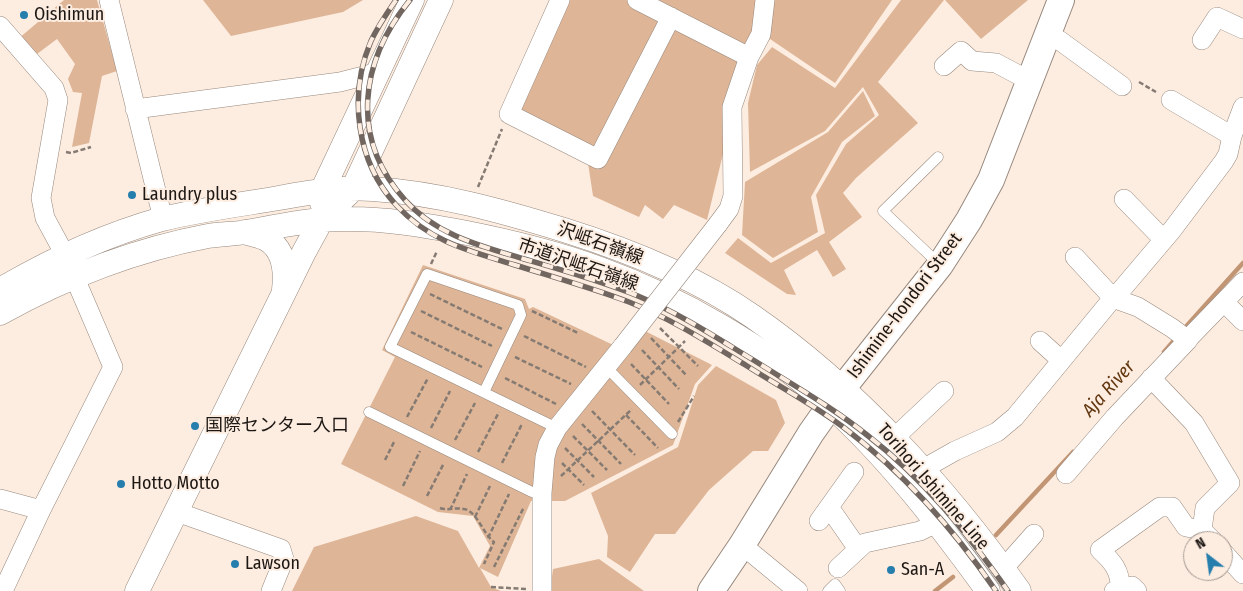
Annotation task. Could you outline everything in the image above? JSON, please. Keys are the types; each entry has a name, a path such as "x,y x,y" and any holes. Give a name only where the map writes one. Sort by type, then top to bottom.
{"main road":[{"name":"Ishimine-hondori Street","path":"711,591 742,545 811,433 836,397 940,265 969,220 990,180 1061,0"}],"street":[{"path":"109,0 163,219"},
{"path":"322,219 322,191 412,0"},
{"path":"137,591 284,292 322,219 353,189 442,0"},
{"path":"560,0 509,114 598,159 671,17"},
{"path":"637,0 749,57"},
{"path":"542,590 537,492 548,445 561,434 603,372 629,351 728,209 733,196 732,107 749,57 761,34 765,0"},
{"path":"1202,40 1218,17 1243,29"},
{"path":"0,26 54,88 58,100 41,198 45,218 70,266 113,367 41,510 3,591"},
{"path":"1059,40 1122,86"},
{"path":"944,66 961,51 972,61 996,63 1030,81"},
{"path":"135,109 340,82 379,72"},
{"path":"1171,100 1234,150"},
{"path":"923,469 955,451 997,432 1015,417 1172,230 1234,150 1243,107"},
{"name":"沢岻石嶺線","path":"70,266 118,234 163,219 210,209 322,191 353,189 388,190 418,195 504,212 583,236 644,259 707,290 752,316 836,397"},
{"path":"1124,199 1163,239"},
{"name":"市道沢岻石嶺線","path":"70,266 134,254 210,236 322,219 376,220 447,230 542,250 600,269 671,300 734,335 804,383 836,397"},
{"path":"245,232 268,240 277,249 285,268 284,292"},
{"path":"1075,256 1113,298 1138,307 1188,340"},
{"path":"0,290 70,266"},
{"path":"0,313 42,291 70,266"},
{"path":"1066,474 1120,402 1151,378 1243,282"},
{"path":"1224,302 1243,321"},
{"path":"1040,340 1062,360"},
{"path":"1151,378 1194,424 1236,486 1205,508 1208,531"},
{"path":"894,439 944,390"},
{"name":"Torihori Ishimine Line","path":"836,397 894,439 923,469 1019,591"},
{"name":"Torihori Ishimine Line","path":"836,397 988,591"},
{"path":"854,472 824,514 858,549"},
{"path":"0,498 41,510"},
{"path":"1124,590 1115,564 1100,550 1160,507 1172,507 1186,527 1197,531"},
{"path":"177,512 281,549 284,559 271,591"},
{"path":"838,568 865,543 920,531 936,523"},
{"path":"1003,569 1034,534"},
{"path":"742,545 798,591"},
{"path":"1233,563 1243,574"}],"lane":[{"path":"938,157 883,211 940,265"},
{"path":"484,392 521,314 518,305 427,274 390,347 484,392 561,434"},
{"path":"603,372 612,373 672,434"},
{"path":"369,412 514,483 537,492"},
{"path":"828,591 835,584 840,591"}],"path":[{"path":"1122,86 1138,82 1171,100"},
{"path":"477,188 509,114"},
{"path":"49,151 71,153 91,147"},
{"path":"419,288 513,333 603,372"},
{"path":"521,314 532,311 578,333"},
{"path":"660,328 698,366"},
{"path":"650,337 687,376"},
{"path":"632,393 685,341"},
{"path":"629,351 658,367 679,389"},
{"path":"629,351 645,379 669,404"},
{"path":"385,460 433,367"},
{"path":"672,434 680,417 694,396"},
{"path":"561,476 640,401"},
{"path":"586,405 635,455"},
{"path":"625,415 658,448"},
{"path":"581,423 621,464"},
{"path":"561,434 588,450 607,470"},
{"path":"561,434 578,460 594,477"},
{"path":"562,463 584,485"},
{"path":"488,538 514,483"},
{"path":"494,568 537,492"},
{"path":"440,508 444,510 464,508 473,512 488,538 494,542 484,564"},
{"path":"491,587 542,590"}],"shaded area":[{"path":"64,0 97,0 117,71 102,76 89,143 72,147 82,93 73,92 68,79 75,64 57,39 33,57 18,39"},
{"path":"203,0 363,0 343,12 231,36"},
{"path":"565,0 892,0 835,83 770,39 744,67 707,220 674,205 663,219 645,205 639,217 593,196 588,163 505,123"},
{"path":"901,0 944,0 878,82 918,123 856,178 843,193 862,217 829,242 846,269 833,277 817,250 784,270 796,295 787,294 725,253 738,238 771,263 825,233 816,195 846,144 879,115 863,87 825,131 750,172 748,103 757,65 772,47 835,88"},
{"path":"945,0 1028,0 981,39"},
{"path":"863,91 875,116 842,142 811,197 818,232 773,258 742,235 745,182 828,132"},
{"path":"423,265 525,299 529,309 533,307 628,352 645,331 712,365 695,384 673,445 565,501 531,501 498,577 480,568 491,587 501,591 292,591 314,547 416,516 458,531 479,568 490,546 473,516 438,512 341,464 395,357 382,350"},
{"path":"716,366 776,400 785,423 768,451 753,451 709,490 675,534 655,534 630,572 607,557 608,536 591,493 678,447 698,385"},
{"path":"599,559 644,591 550,591 553,569"}],"waterway":[{"name":"Aja River","path":"1182,331 1243,263"},
{"name":"Aja River","path":"1164,352 1177,337"},
{"name":"Aja River","path":"996,535 1073,452"},
{"name":"Aja River","path":"935,591 953,577"}],"railway":[{"path":"396,0 371,41 364,62 358,105 360,127 372,169 383,188 410,219 438,237 467,250 629,302 674,323 704,340 810,405 869,447 909,485 964,547 996,591"},
{"path":"410,0 393,24 380,48 372,74 368,100 369,126 375,151 387,176 405,200 417,212 445,231 460,238 596,281 653,303 683,318 798,388 854,425 907,469 961,528 1008,591"}],"place":[{"name":"Oishimun","path":"24,15"},
{"name":"Laundry plus","path":"132,195"},
{"name":"国際センター入口","path":"195,426"},
{"name":"Hotto Motto","path":"121,484"},
{"name":"Lawson","path":"235,564"},
{"name":"San-A","path":"891,570"}]}
